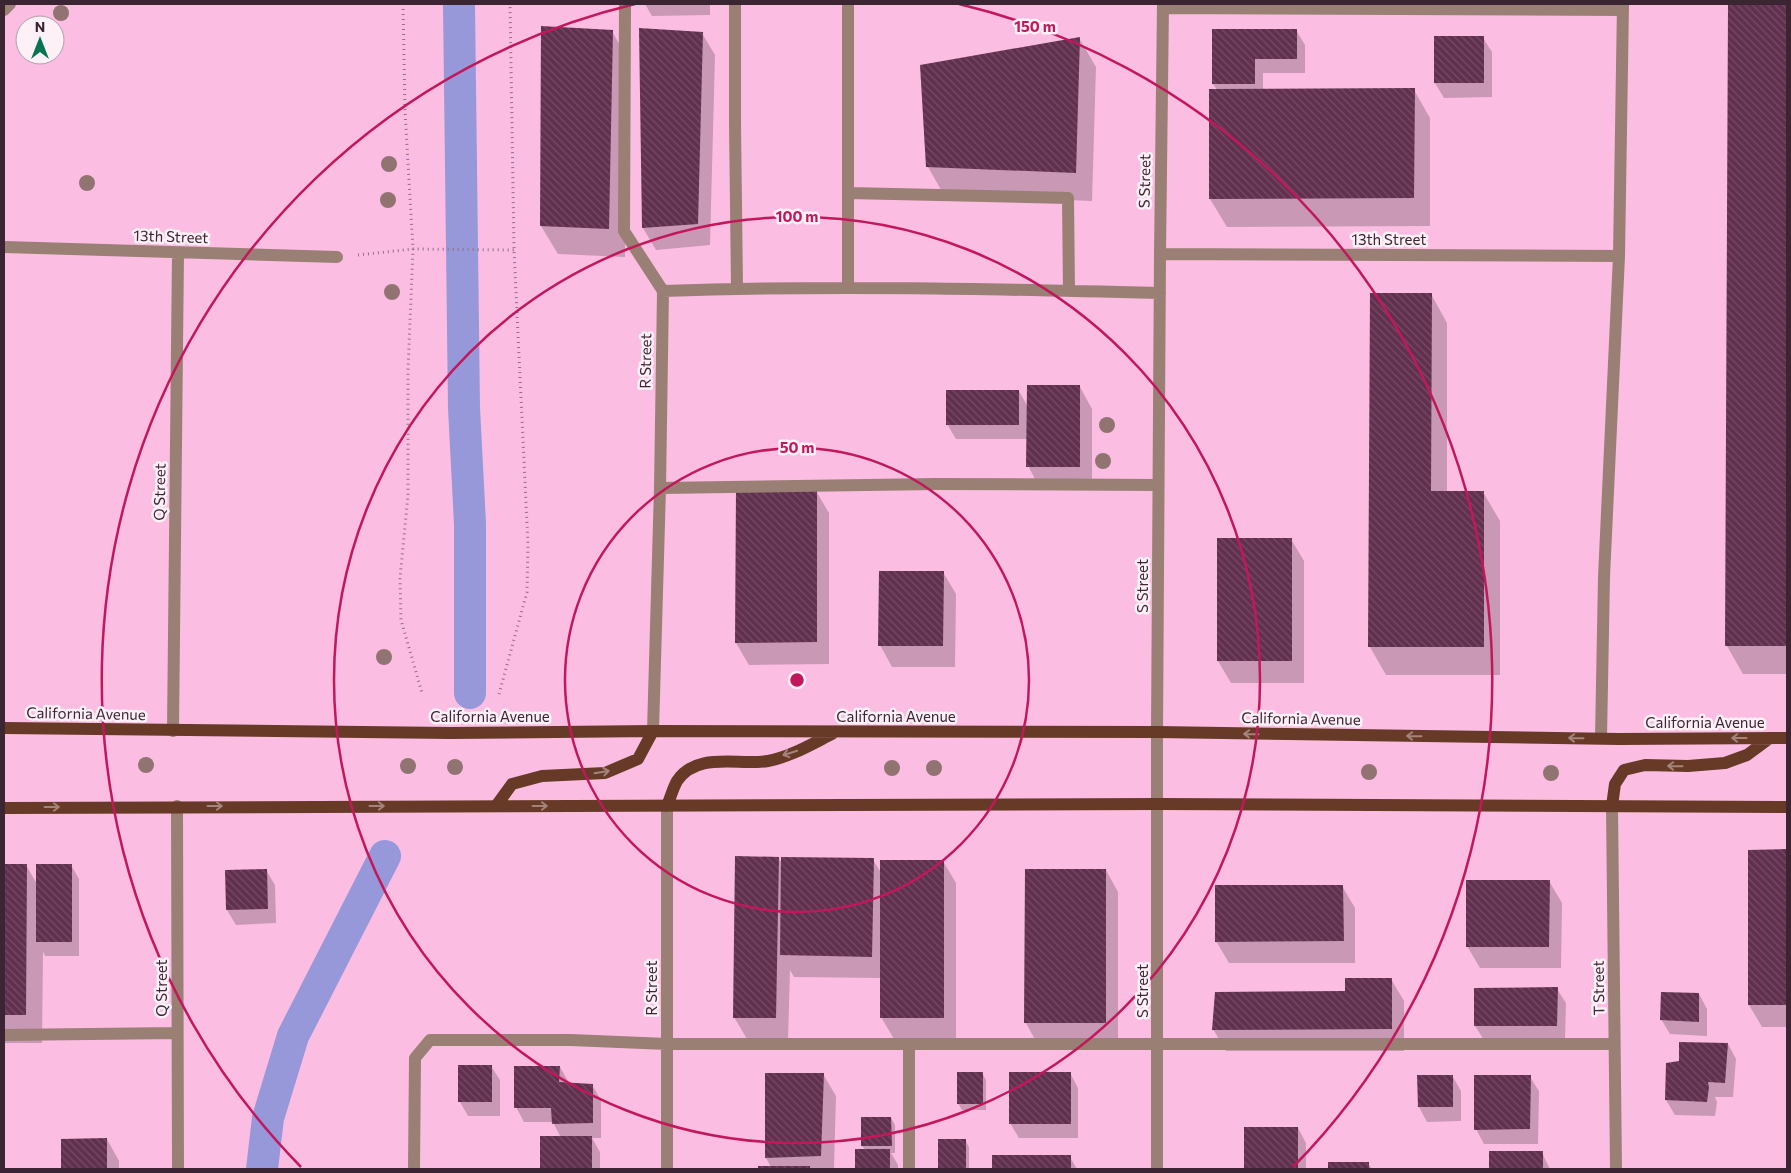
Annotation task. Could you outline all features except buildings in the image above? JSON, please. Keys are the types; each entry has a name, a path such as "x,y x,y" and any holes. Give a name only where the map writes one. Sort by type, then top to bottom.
{"main road":[{"name":"California Avenue","path":"4,728 450,733 653,731 1157,732 1601,738 1787,738"},
{"path":"496,806 512,784 542,776 605,772 638,759 653,731"},
{"path":"667,806 677,781 693,766 719,762 768,761 799,750 834,732"},
{"path":"1612,806 1615,784 1624,770 1645,765 1688,766 1725,763 1747,754 1770,738"},
{"path":"4,808 1158,804 1787,807"}],"street":[{"path":"4,10 10,4"},
{"path":"625,4 624,231 663,291 737,288 848,288 1160,293"},
{"path":"736,4 737,288"},
{"path":"848,4 848,288"},
{"path":"1163,6 1623,7 1619,256 1604,577 1601,738"},
{"name":"S Street","path":"1158,1169 1158,485 1163,6"},
{"path":"848,193 1068,198 1069,291"},
{"name":"13th Street","path":"4,247 337,258"},
{"name":"Q Street","path":"173,731 178,253"},
{"name":"13th Street","path":"1160,254 1619,256"},
{"name":"R Street","path":"653,731 663,291"},
{"path":"660,488 936,484 1158,485"},
{"name":"Q Street","path":"177,806 178,1169"},
{"name":"R Street","path":"667,806 667,1169"},
{"name":"T Street","path":"1612,806 1616,1169"},
{"path":"4,1035 177,1033"},
{"path":"414,1169 415,1058 430,1040 571,1040 667,1044 1614,1044"},
{"path":"909,1044 909,1169"}],"path":[{"path":"403,4 405,112 413,249 408,370 408,496 400,578 401,620 422,693"},
{"path":"499,694 527,592 528,545 514,250 510,4"},
{"path":"337,258 413,249 514,250"}],"waterway":[{"path":"459,4 464,408 470,524 470,693"},
{"path":"262,1169 268,1118 293,1036 385,856"}]}
